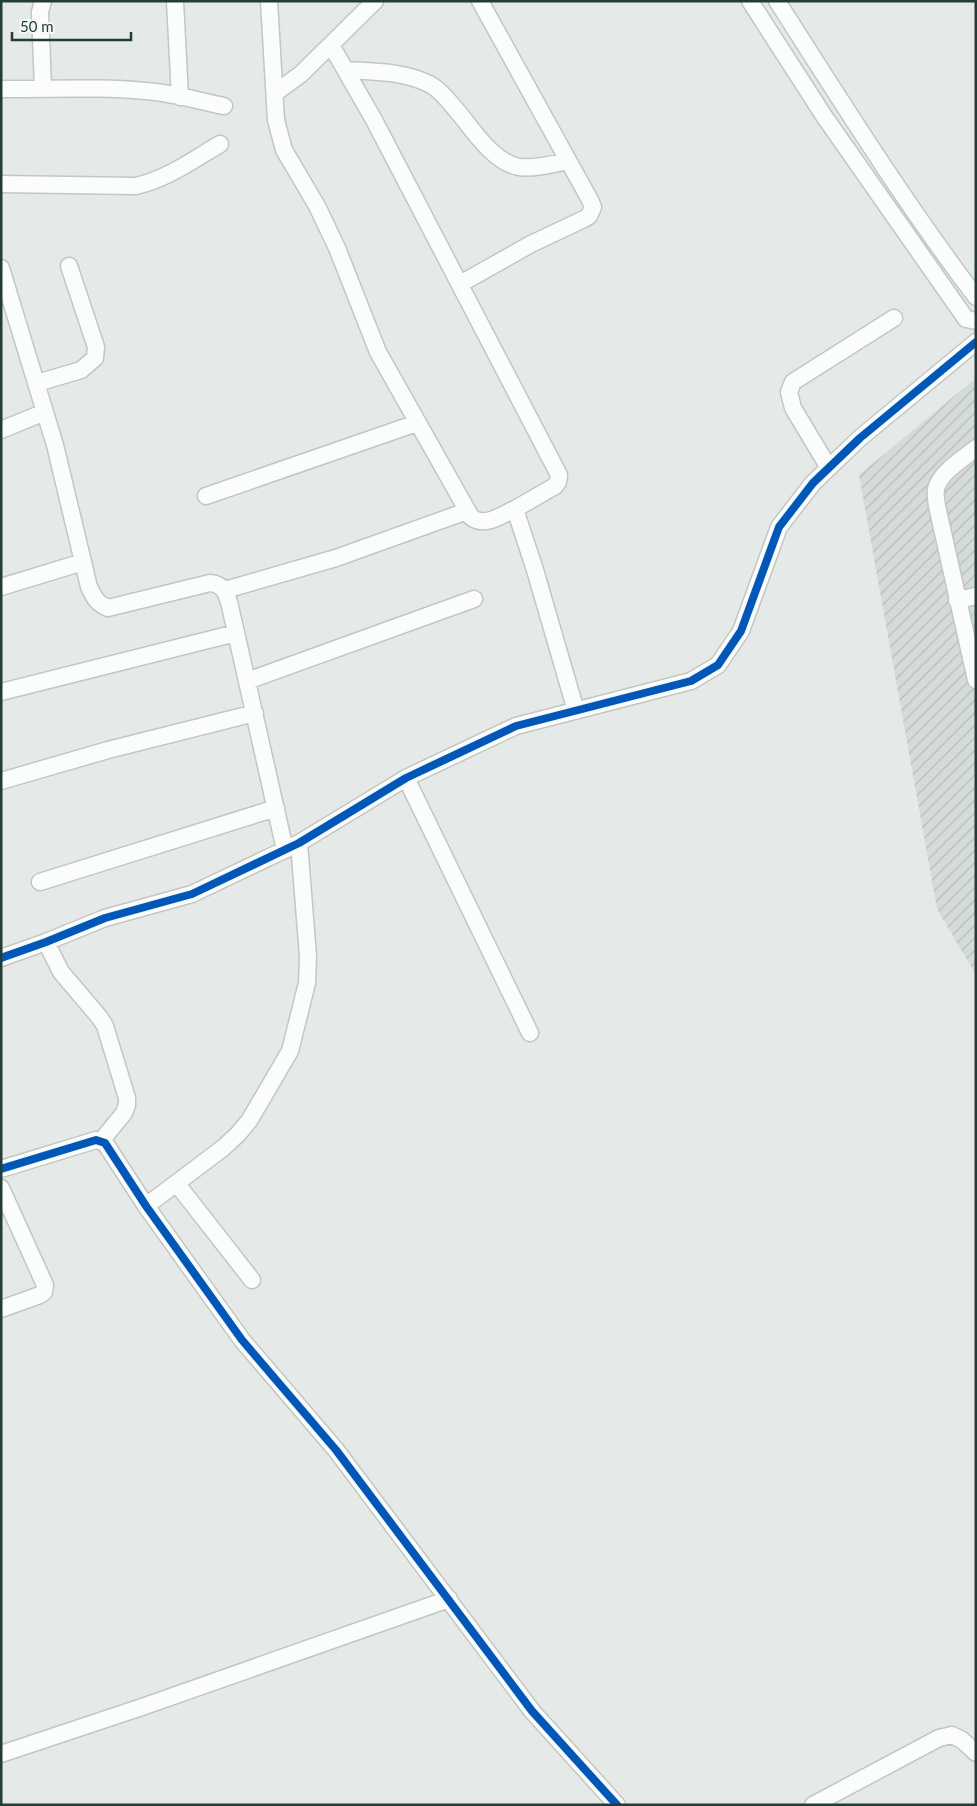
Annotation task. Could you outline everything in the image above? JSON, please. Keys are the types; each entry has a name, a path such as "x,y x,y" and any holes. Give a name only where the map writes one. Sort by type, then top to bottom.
{"street":[{"path":"43,1 40,12 43,89"},
{"path":"175,1 180,97"},
{"path":"269,1 276,120 284,150 326,225 378,352 417,424 471,517 480,522 489,521 515,509 555,486 560,478 374,120 331,45"},
{"path":"275,93 301,74 375,1"},
{"path":"460,284 531,244 589,216 593,207 480,1"},
{"path":"750,1 824,116 966,319 976,321"},
{"path":"777,1 944,256 976,297"},
{"path":"346,70 402,75 418,79 433,86 445,97 493,153 507,163 519,167 533,167 568,161"},
{"path":"1,89 121,90 164,94 224,106"},
{"path":"1,184 136,186 151,183 168,175 220,144"},
{"path":"37,382 81,370 96,358 96,347 69,266"},
{"path":"1,268 55,445 89,586 94,598 101,606 108,608 210,583 217,583 225,590 276,808 292,846 308,956 307,983 290,1051 249,1121 238,1134 223,1148 146,1206"},
{"path":"829,468 793,408 789,392 793,382 894,318"},
{"path":"1,958 105,918 192,894 292,846 406,778 516,726 691,681 718,665 741,631 779,528 813,483 860,438 976,342"},
{"path":"1,430 45,412"},
{"path":"206,496 417,424"},
{"path":"976,448 948,472 939,482 936,490 937,506 976,680"},
{"path":"515,509 535,570 576,711"},
{"path":"225,590 336,558 467,511"},
{"path":"1,587 83,562"},
{"path":"957,600 976,596"},
{"path":"247,681 474,599"},
{"path":"1,692 236,633"},
{"path":"1,781 108,750 255,713"},
{"path":"406,778 530,1033"},
{"path":"40,882 276,808"},
{"path":"46,942 61,972 105,1026 127,1098 124,1113 101,1141"},
{"path":"1,1170 96,1140 101,1141 108,1148 146,1206 242,1340 336,1450 532,1711 617,1805"},
{"path":"177,1184 252,1280"},
{"path":"1,1188 45,1285 44,1292 40,1295 1,1309"},
{"path":"1,1754 449,1599"},
{"path":"813,1805 939,1738 952,1735 962,1740 976,1753"}],"shaded area":[{"path":"976,378 976,975 937,909 859,475"}],"cycle path":[{"path":"1,958 105,918 192,894 299,843 406,778 516,726 691,681 718,665 741,631 779,527 813,483 860,438 976,342"},
{"path":"1,1169 96,1140 105,1143 146,1206 242,1340 336,1450 532,1711 617,1805"}]}
